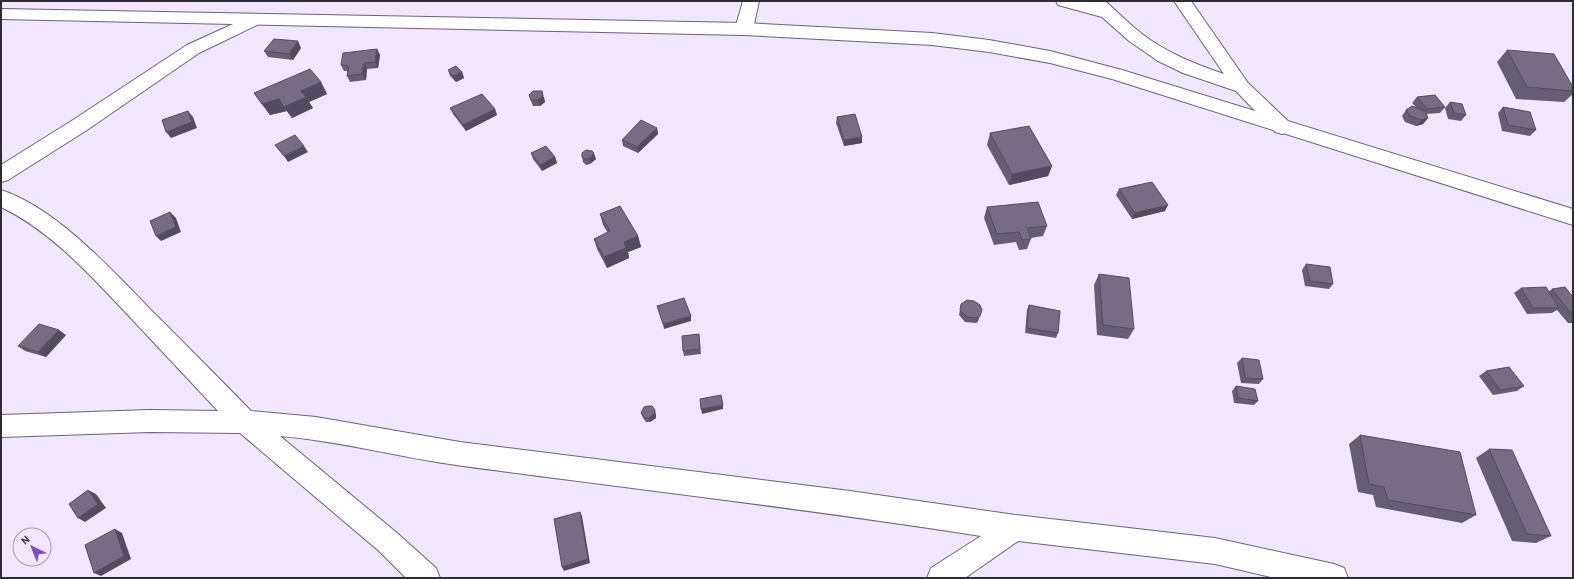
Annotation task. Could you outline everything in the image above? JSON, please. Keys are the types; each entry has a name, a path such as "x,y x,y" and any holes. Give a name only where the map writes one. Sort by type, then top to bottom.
{"street":[{"path":"744,29 751,1"},
{"path":"1064,1 1110,13"},
{"path":"1095,1 1110,13 1140,42 1184,66 1242,87"},
{"path":"1182,1 1242,87 1282,127"},
{"path":"1,14 744,29 932,40 989,46 1043,56 1116,74 1573,217"},
{"path":"1,175 80,125 193,49 255,19"},
{"path":"1,198 24,209 48,225 101,272 246,422 388,542 426,578"},
{"path":"1,426 150,421 246,422 316,428 460,454 850,503 1016,528 1215,551 1334,578"},
{"path":"941,578 1016,528"}],"building":[{"path":"274,39 298,41 289,54 264,51"},
{"path":"377,49 375,62 364,63 362,74 347,76 349,66 341,65 343,53"},
{"path":"1507,50 1554,54 1573,87 1573,91 1527,87"},
{"path":"456,66 462,72 453,76 448,70"},
{"path":"310,69 321,82 301,91 306,97 284,107 279,99 262,104 254,93"},
{"path":"533,91 542,91 543,96 538,100 531,100 529,95"},
{"path":"482,94 495,109 463,125 450,108"},
{"path":"1435,95 1445,107 1427,109 1417,97"},
{"path":"1450,102 1462,104 1466,115 1454,113"},
{"path":"1412,106 1425,111 1428,118 1421,120 1410,116 1406,110"},
{"path":"1503,107 1530,112 1536,130 1508,125"},
{"path":"188,111 192,122 166,132 162,120"},
{"path":"855,114 862,137 844,140 837,117"},
{"path":"641,120 657,128 637,147 622,140"},
{"path":"1029,126 1052,166 1012,174 990,133"},
{"path":"295,135 304,146 284,156 275,145"},
{"path":"546,146 555,157 540,165 531,153"},
{"path":"586,150 594,153 589,159 582,157 582,153"},
{"path":"1152,182 1168,205 1135,213 1119,189"},
{"path":"1038,202 1047,226 1027,228 1031,239 1022,240 1019,232 997,234 987,207"},
{"path":"620,206 638,236 624,242 626,248 604,257 594,239 610,231 600,214"},
{"path":"170,212 176,227 156,236 150,221"},
{"path":"1306,264 1330,267 1333,284 1310,281"},
{"path":"1099,274 1129,278 1134,329 1103,325"},
{"path":"1546,287 1559,308 1533,308 1521,288"},
{"path":"1565,287 1573,297 1573,316 1552,289"},
{"path":"684,298 691,316 663,324 657,306"},
{"path":"967,300 974,301 980,305 982,310 980,316 977,318 967,317 960,310 961,304"},
{"path":"1029,305 1060,311 1058,333 1027,328"},
{"path":"39,324 59,330 38,352 18,346"},
{"path":"699,334 700,349 683,351 682,336"},
{"path":"1242,358 1259,360 1263,379 1245,378"},
{"path":"1509,367 1524,386 1500,390 1486,371"},
{"path":"1236,386 1255,389 1258,401 1238,398"},
{"path":"721,395 723,405 701,409 700,399"},
{"path":"652,406 655,410 654,414 649,418 645,418 641,413 644,407"},
{"path":"1360,435 1460,452 1476,515 1388,500 1384,487 1369,484"},
{"path":"1489,449 1512,450 1551,536 1527,534"},
{"path":"88,490 98,504 78,518 69,504"},
{"path":"580,512 588,559 562,567 554,519"},
{"path":"115,529 124,556 94,573 85,545"}]}
